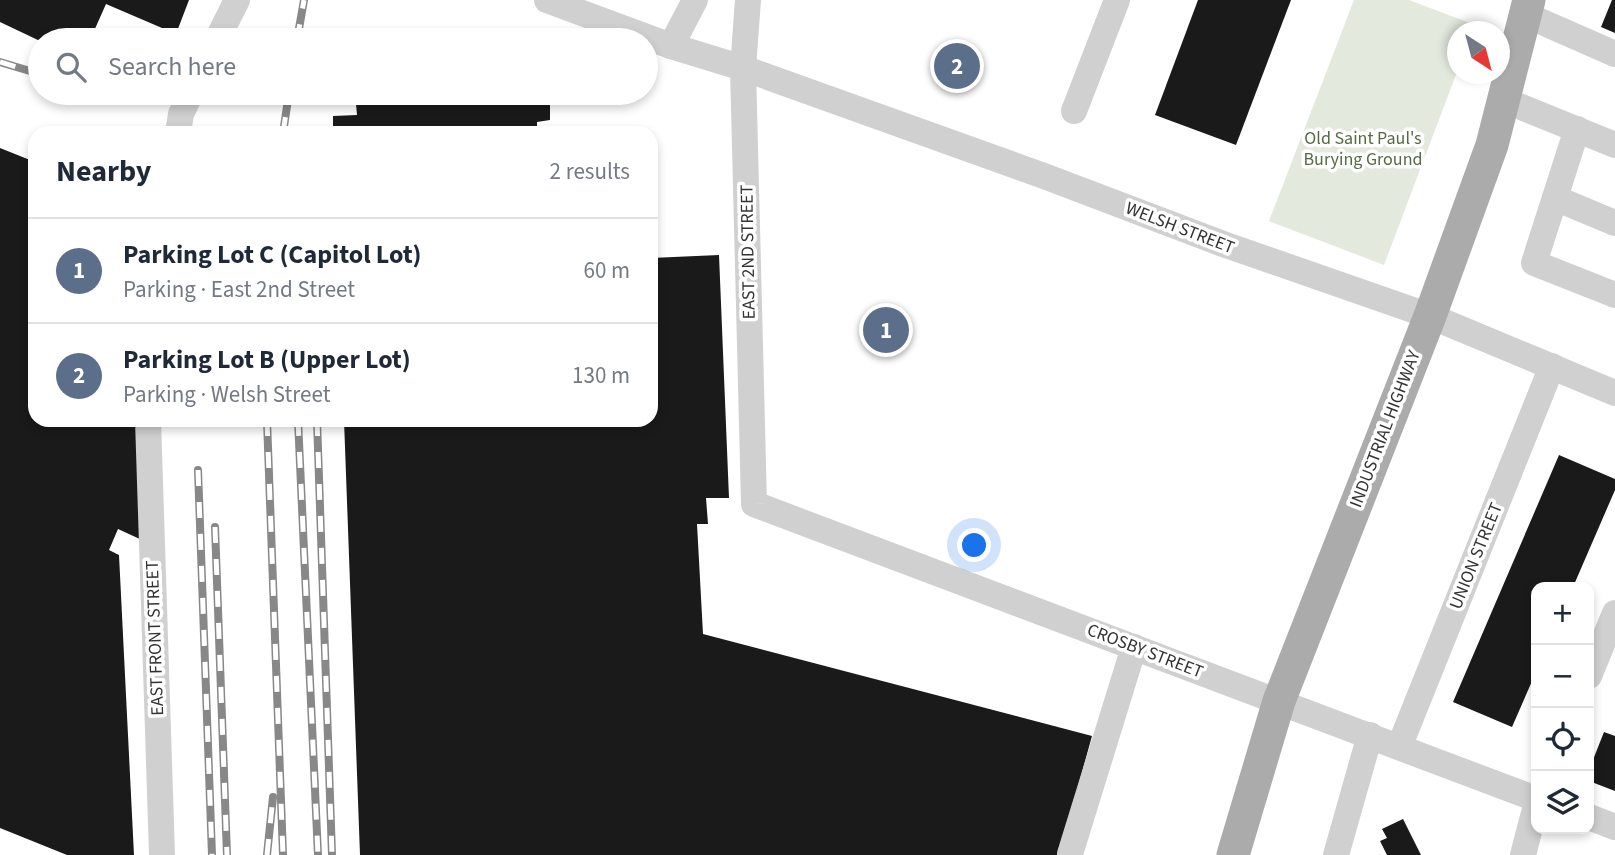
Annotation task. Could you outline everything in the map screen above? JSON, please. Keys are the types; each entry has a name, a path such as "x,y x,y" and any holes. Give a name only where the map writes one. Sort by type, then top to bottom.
{"main road":[{"name":"INDUSTRIAL HIGHWAY","path":"1233,855 1279,701 1430,316 1492,145 1527,8"}],"street":[{"path":"223,28 237,0"},
{"name":"WELSH STREET","path":"547,0 622,28"},
{"path":"671,46 695,0"},
{"name":"EAST 2ND STREET","path":"748,0 743,68 754,504"},
{"path":"1074,111 1117,0"},
{"path":"1527,8 1615,54"},
{"name":"WELSH STREET","path":"658,41 743,68 1044,176 1223,244 1430,316 1615,393"},
{"path":"1504,100 1615,145"},
{"path":"179,126 185,105"},
{"path":"1577,129 1534,263 1615,295"},
{"path":"1555,198 1615,223"},
{"name":"UNION STREET","path":"1400,746 1552,366"},
{"name":"EAST FRONT STREET","path":"148,427 162,855"},
{"name":"CROSBY STREET","path":"754,504 1531,797"},
{"path":"1594,664 1615,613"},
{"path":"1070,854 1134,647"},
{"path":"1336,855 1370,735"},
{"path":"1594,819 1615,827"},
{"path":"1523,855 1531,824"}],"green space":[{"name":"Old Saint Paul's Burying Ground","path":"1354,0 1409,0 1464,21 1447,21 1447,84 1452,84 1384,265 1269,221"}],"building":[{"path":"0,0 189,0 178,28 162,28 106,4 95,28 28,28 28,35 0,22"},
{"path":"1198,0 1291,0 1236,145 1155,115"},
{"path":"1612,0 1615,0 1615,33 1601,27"},
{"path":"356,105 550,105 550,120 537,122 537,126 333,126 333,116 357,115"},
{"path":"0,148 28,159 28,427 138,427 142,540 118,529 109,550 119,555 134,855 67,855 0,828"},
{"path":"719,255 729,498 706,498 708,524 697,524 703,634 1092,736 1059,855 360,855 344,427 658,427 658,258"},
{"path":"1559,455 1615,479 1615,490 1575,582 1531,582 1531,683 1512,727 1453,702"},
{"path":"1604,732 1615,736 1615,791 1594,783 1594,757"},
{"path":"1403,819 1421,855 1387,855 1380,841 1387,838 1382,829"}],"railway":[{"path":"299,28 304,0"},
{"path":"0,62 28,70"},
{"path":"284,126 287,105"},
{"path":"267,427 283,855"},
{"path":"298,427 318,855"},
{"path":"317,427 332,855"},
{"path":"198,470 212,855"},
{"path":"215,527 227,855"},
{"path":"267,855 273,797"}],"place":[{"name":"Parking Lot B (Upper Lot)","path":"957,66"},
{"name":"Parking Lot C (Capitol Lot)","path":"886,330"}]}
